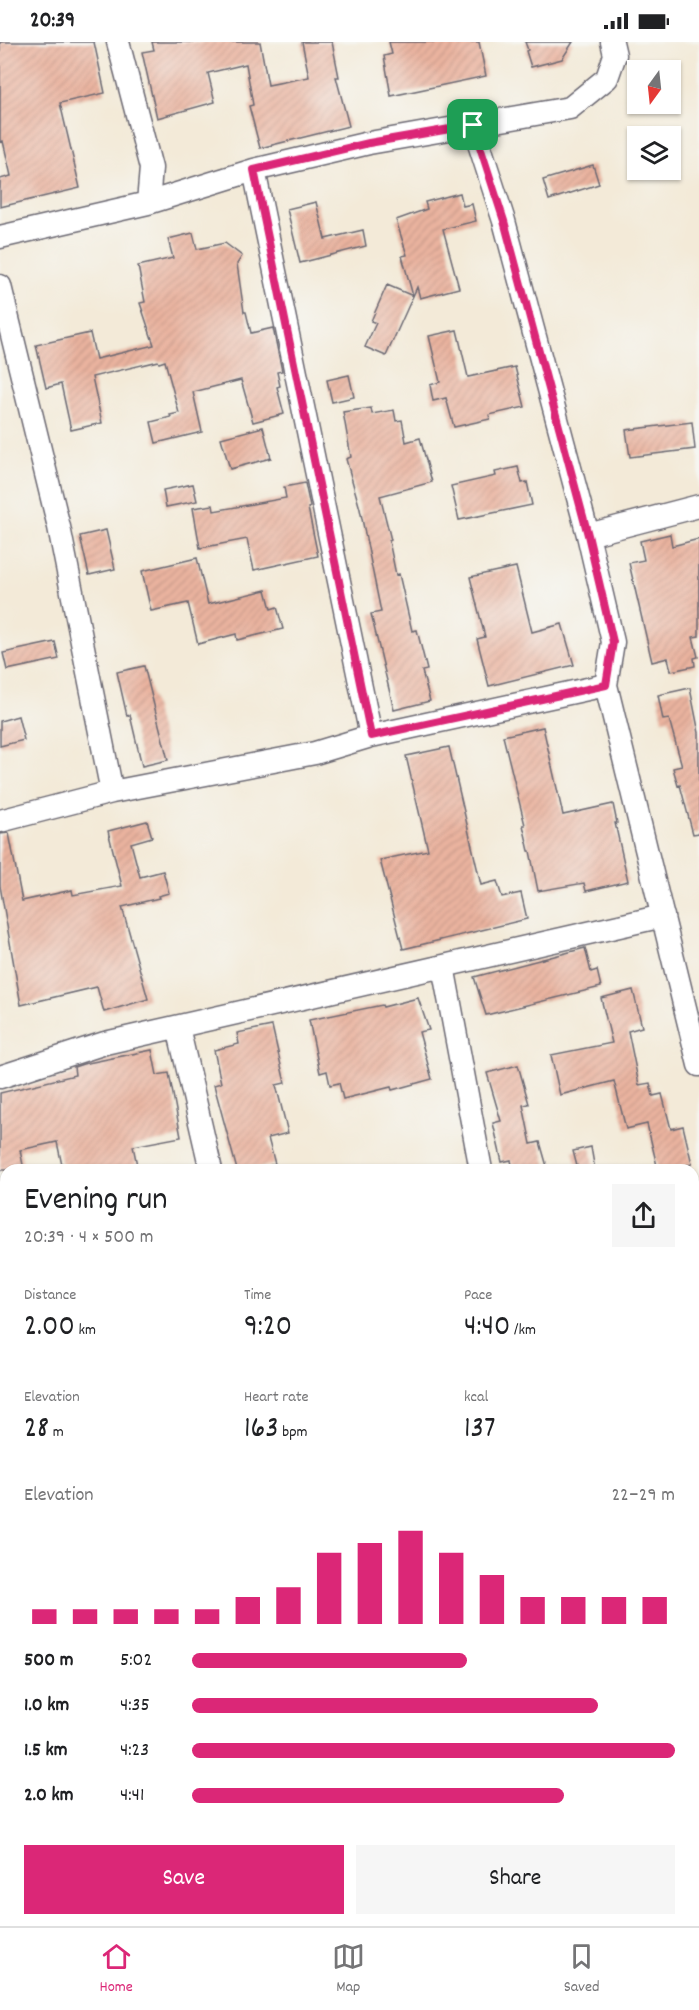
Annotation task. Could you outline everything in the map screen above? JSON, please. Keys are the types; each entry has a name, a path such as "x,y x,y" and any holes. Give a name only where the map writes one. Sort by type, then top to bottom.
{"street":[{"path":"118,42 151,168 148,203"},
{"path":"0,237 148,203 254,170 369,143 570,108 607,78 615,55 612,42"},
{"path":"473,125 504,221 588,535 613,642 606,685 699,1065"},
{"path":"254,170 371,736"},
{"path":"0,286 59,527 112,792"},
{"path":"588,535 699,506"},
{"path":"0,821 112,792 315,753 371,736 606,685"},
{"path":"0,1077 105,1043 663,916"},
{"path":"443,966 480,1164"},
{"path":"178,1027 210,1164"}],"building":[{"path":"0,42 94,42 105,93 60,103 80,188 0,207 0,179 11,176 3,141 0,142"},
{"path":"152,42 260,42 268,85 309,77 302,42 332,42 339,77 336,77 349,126 260,148 249,106 253,105 246,64 208,73 215,102 157,118 142,52 154,50"},
{"path":"389,42 479,42 486,76 391,96 384,56 392,54"},
{"path":"525,42 573,42 562,59 531,67"},
{"path":"593,165 599,184 549,200 543,180"},
{"path":"460,193 463,206 472,204 476,221 443,229 459,288 420,298 417,287 413,296 402,256 407,255 396,220 427,209 425,202"},
{"path":"316,202 325,239 363,230 366,246 300,263 287,209"},
{"path":"193,233 197,249 225,243 242,256 237,264 244,312 246,312 251,333 273,328 282,371 277,372 280,386 277,387 284,414 253,422 241,380 193,392 202,432 156,443 151,422 179,413 165,361 159,363 158,361 92,377 102,423 71,430 61,384 46,388 36,345 90,333 96,359 154,345 140,303 145,302 138,266 173,258 168,239"},
{"path":"387,285 413,296 386,356 365,347 376,323 371,321"},
{"path":"457,330 468,377 515,367 525,407 489,415 490,419 454,427 446,398 433,401 430,385 440,382 429,336"},
{"path":"349,375 354,397 332,402 327,380"},
{"path":"371,408 372,414 394,410 396,421 402,420 406,442 420,438 432,482 380,496 391,540 389,541 396,575 399,574 412,631 417,630 427,670 422,671 430,701 394,710 371,614 381,612 360,509 346,459 351,457 343,412"},
{"path":"692,422 695,449 630,457 626,430"},
{"path":"263,427 271,458 230,469 221,438"},
{"path":"518,467 522,483 527,482 532,505 459,520 451,486 496,476 495,472"},
{"path":"305,483 318,556 254,570 247,539 200,548 193,508 213,505 214,511 286,498 284,487"},
{"path":"193,484 197,501 166,507 163,490"},
{"path":"106,530 115,569 89,575 80,536"},
{"path":"670,534 672,546 699,539 699,636 693,637 698,657 694,658 695,666 671,671 668,658 652,662 629,563 644,560 640,541"},
{"path":"197,558 208,604 266,590 271,609 277,607 283,629 237,640 236,634 198,644 188,603 151,611 142,571"},
{"path":"516,567 532,632 562,624 574,665 489,686 477,639 485,637 470,577"},
{"path":"55,642 59,659 7,670 3,653"},
{"path":"144,666 168,760 142,766 117,672"},
{"path":"690,688 699,733 699,833 693,834 673,768 682,766 669,719 663,720 658,695"},
{"path":"18,716 24,740 0,746 0,721"},
{"path":"543,727 563,815 613,804 628,881 586,891 584,883 538,891 523,825 525,825 503,736"},
{"path":"449,747 481,885 497,881 502,897 521,893 527,919 403,949 380,860 428,850 406,756"},
{"path":"147,821 152,837 131,843 140,877 163,871 169,893 158,896 159,898 122,907 148,999 104,1012 97,987 21,1005 0,886 0,834 9,833 22,901 72,890 73,895 122,886 108,831"},
{"path":"585,948 591,972 597,970 601,987 486,1015 474,977"},
{"path":"633,990 642,1027 628,1031 639,1085 650,1083 653,1096 662,1094 671,1129 683,1126 692,1164 657,1164 647,1124 626,1129 614,1081 560,1095 551,1055 612,1043 601,998"},
{"path":"418,998 429,1030 419,1032 432,1079 392,1090 391,1087 343,1099 339,1083 330,1085 327,1071 320,1073 309,1020 382,1005 383,1007"},
{"path":"272,1026 285,1083 276,1085 288,1133 268,1138 275,1164 235,1164 214,1085 221,1083 214,1050 239,1044 237,1033"},
{"path":"152,1050 157,1075 169,1073 181,1137 133,1146 137,1164 62,1164 57,1142 20,1150 23,1164 0,1164 0,1093 75,1075 74,1067"},
{"path":"518,1065 529,1104 523,1105 531,1144 540,1142 546,1164 512,1164 511,1160 502,1162 493,1123 501,1121 487,1073"},
{"path":"591,1147 594,1164 576,1164 573,1151"}],"route":[{"path":"473,125 504,221 588,535 613,642 606,685 371,736 254,170 369,143 473,125"}]}
